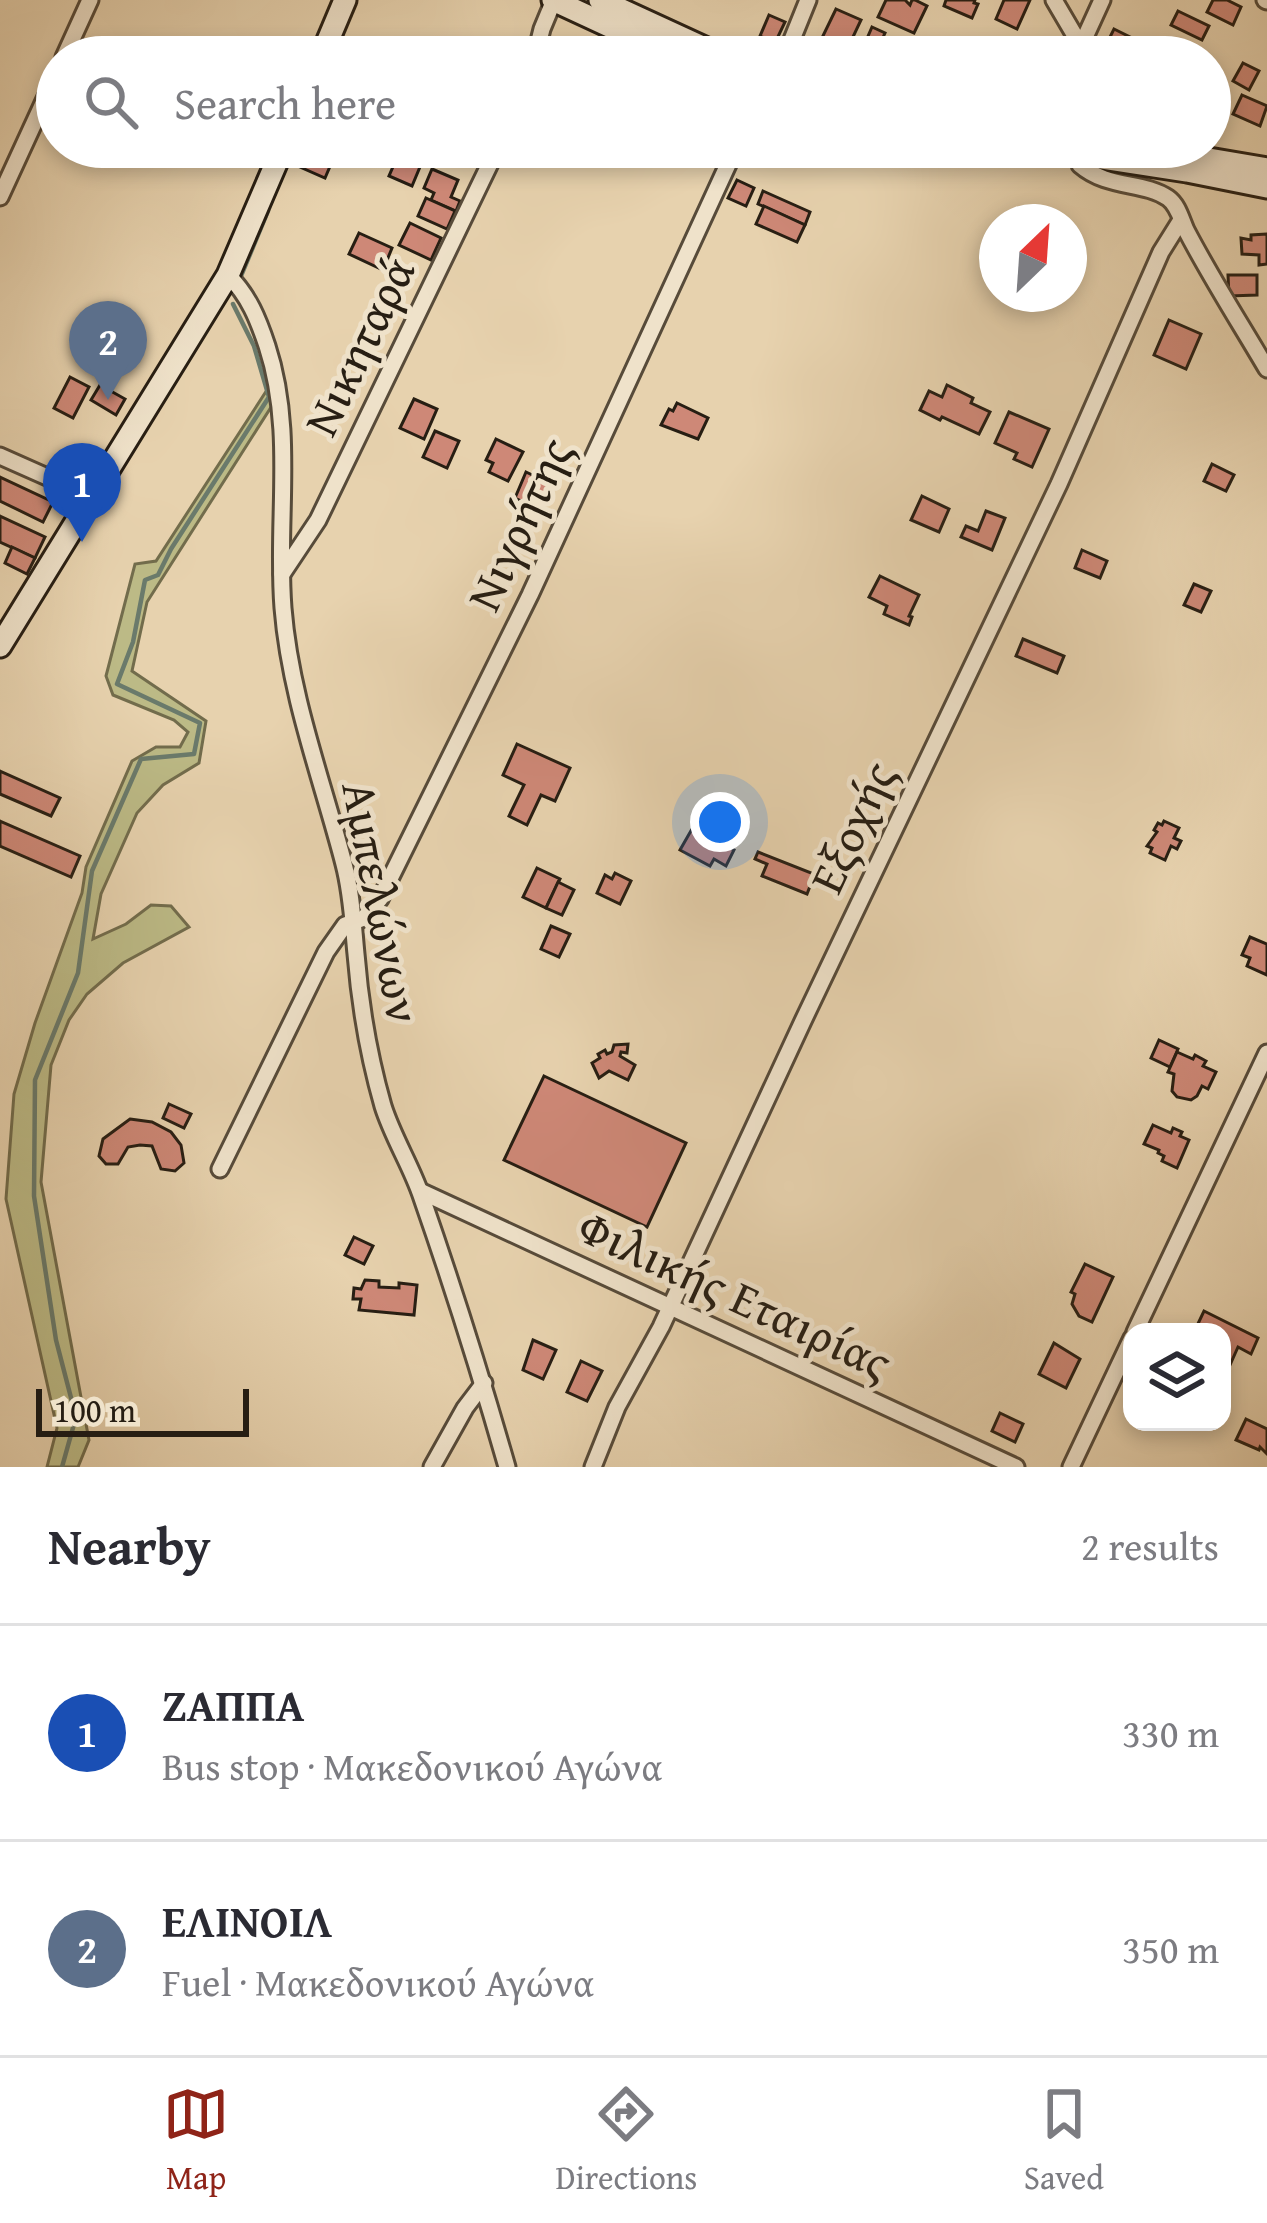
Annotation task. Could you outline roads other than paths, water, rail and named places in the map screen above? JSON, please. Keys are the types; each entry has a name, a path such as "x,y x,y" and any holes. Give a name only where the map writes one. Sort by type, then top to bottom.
{"main road":[{"path":"330,36 345,0"},
{"path":"554,0 631,36"},
{"path":"600,0 678,36"},
{"path":"1231,163 1265,169"},
{"path":"1231,166 1265,169"},
{"path":"0,646 228,275 274,168"}],"street":[{"path":"74,36 90,0"},
{"path":"540,36 554,0"},
{"path":"796,36 808,0"},
{"path":"1054,0 1071,36"},
{"path":"1085,36 1102,0"},
{"path":"0,197 36,119"},
{"name":"Νικηταρά","path":"282,574 318,520 488,168"},
{"name":"Νιγρήτης","path":"220,1169 326,952 345,925 370,913 380,899 530,596 726,168"},
{"path":"1084,168 1113,183 1174,202 1200,257 1267,369"},
{"name":"Εξοχής","path":"593,1467 617,1407 671,1308 1059,484 1161,252 1181,220"},
{"name":"Αμπελώνων","path":"228,275 254,310 276,375 283,437 286,638 346,870 361,1000 384,1108 420,1191 484,1383 506,1467"},
{"path":"0,456 90,496"},
{"path":"1139,1323 1267,1053"},
{"name":"Φιλικής Εταιρίας","path":"420,1191 1016,1467"},
{"path":"1071,1467 1123,1356"},
{"path":"431,1467 484,1383"}],"waterway":[{"path":"241,276 268,211"},
{"path":"62,1467 76,1417 56,1340 34,1196 35,1080 78,973 92,871 141,759 194,754 200,723 117,684 133,642 145,580 158,575 269,397 254,346 233,304"}],"place":[{"name":"ΕΛΙΝΟΙΛ","path":"108,400"},
{"name":"ΖΑΠΠΑ","path":"82,542"}]}
